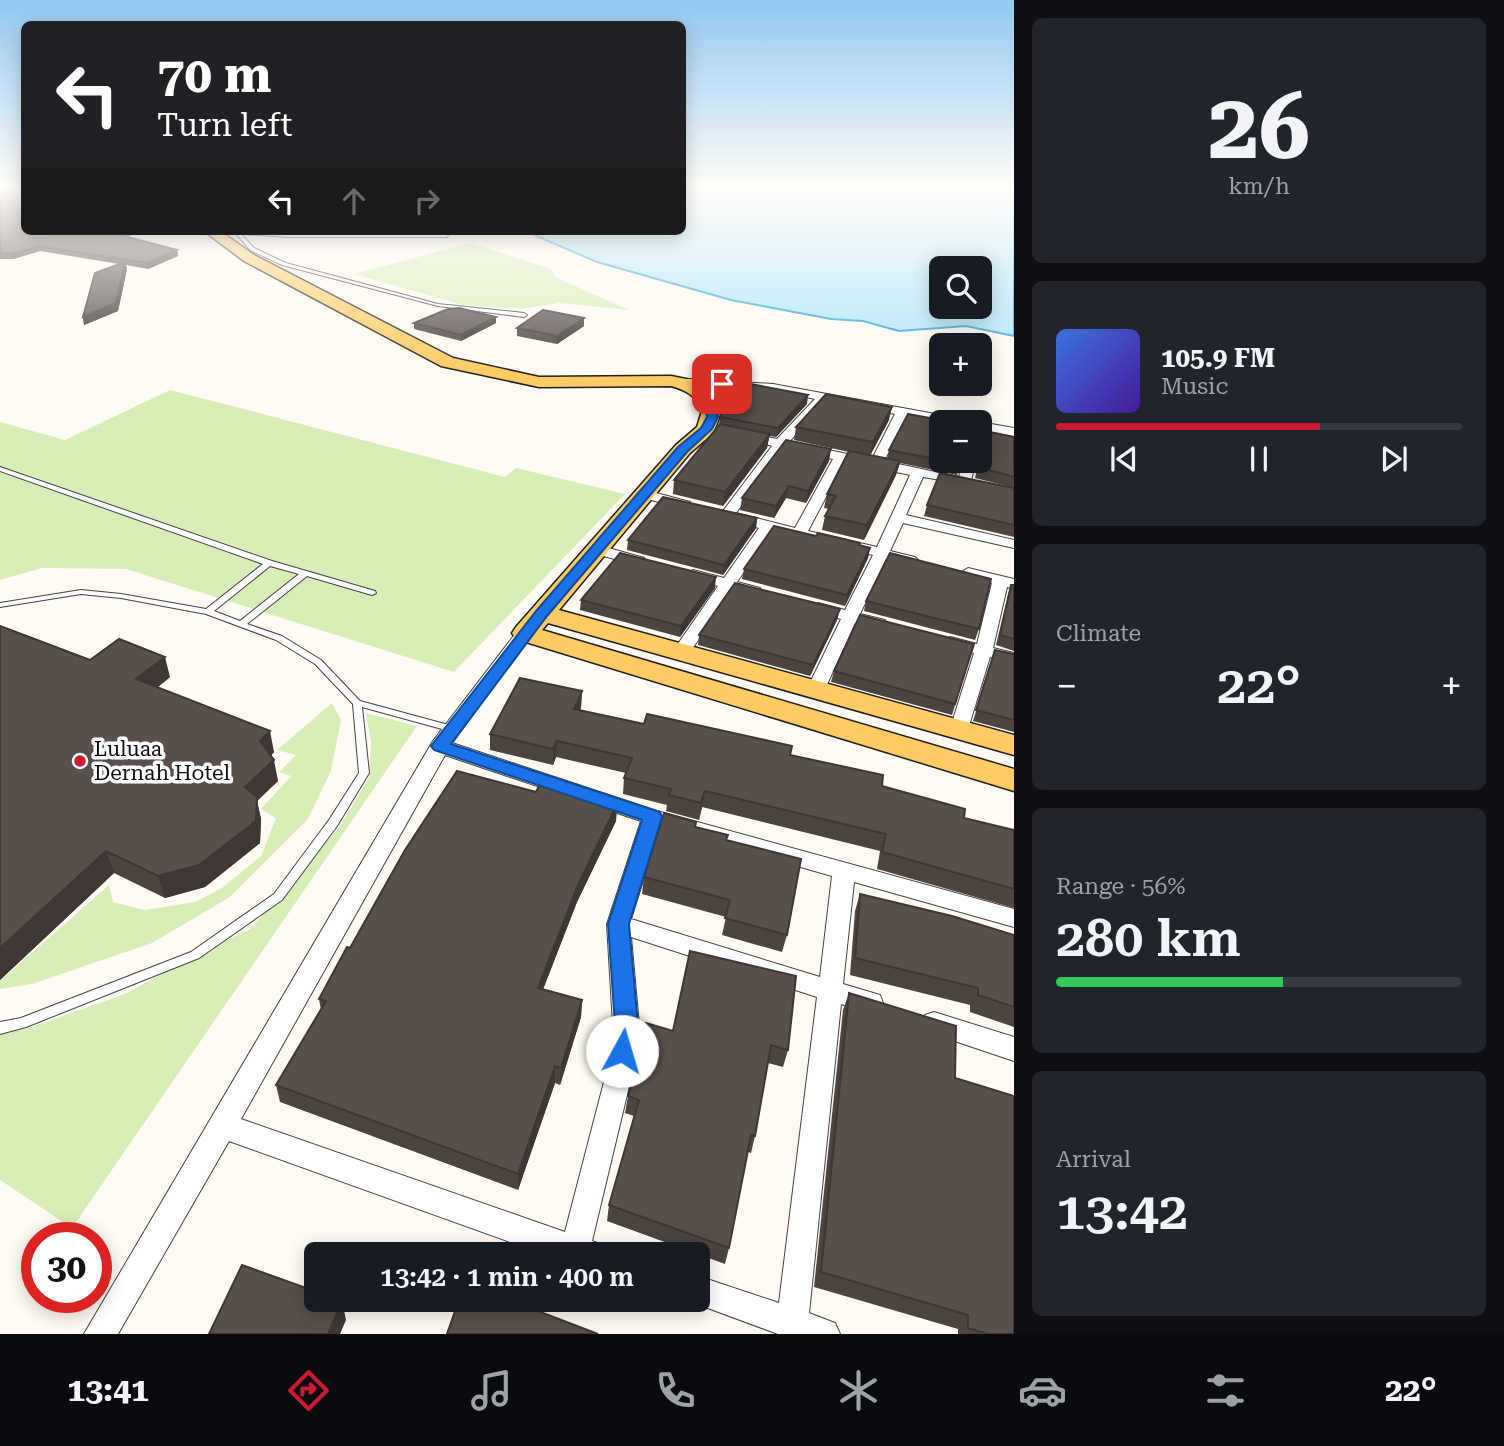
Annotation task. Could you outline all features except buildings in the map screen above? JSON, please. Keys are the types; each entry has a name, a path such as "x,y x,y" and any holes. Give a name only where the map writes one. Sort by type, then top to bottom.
{"main road":[{"path":"229,250 408,350 452,368 489,378 550,387 661,382 701,405 701,414 682,449 533,623"},
{"path":"244,250 249,258 447,362 492,374 539,382 661,382 697,389 710,404 719,432 682,449"},
{"path":"710,404 717,390 726,382"},
{"path":"533,623 682,651 1014,745"},
{"path":"533,623 1014,780"}],"street":[{"path":"661,382 726,382 824,396 929,416"},
{"path":"716,512 824,396"},
{"path":"875,465 903,411"},
{"path":"992,428 1014,432"},
{"path":"719,432 971,484 971,473"},
{"path":"800,532 841,457"},
{"path":"816,689 848,616 900,517 918,472"},
{"path":"645,494 920,562"},
{"path":"900,517 1014,544"},
{"path":"682,651 768,526"},
{"path":"598,550 650,564"},
{"path":"947,568 1007,583 959,729"},
{"path":"676,571 768,595"},
{"path":"795,602 898,628"},
{"path":"100,1334 446,738 533,623"},
{"path":"935,638 1014,658"},
{"path":"446,738 653,817 1014,918"},
{"path":"584,1242 618,1078 626,1025 618,924 653,817"},
{"path":"792,1322 844,870"},
{"path":"618,924 892,1010"},
{"path":"917,1018 1014,1049"},
{"path":"223,1126 554,1242"},
{"path":"710,1295 824,1334"}],"lane":[{"path":"255,250 284,264 430,303 524,315"},
{"path":"0,469 270,563 372,593"},
{"path":"208,612 270,563"},
{"path":"243,623 306,573"},
{"path":"0,605 81,592 208,612 279,638 318,662 357,703 446,738"},
{"path":"0,1028 22,1023 195,955 278,897 333,823 364,773 357,703"}],"green space":[{"path":"443,250 493,250 551,269 555,277 629,310 559,303 521,309 463,305 354,274"},
{"path":"170,390 505,477 516,468 625,494 454,672 126,569 42,568 0,580 0,422 65,440"},
{"path":"332,703 341,720 331,771 308,819 230,897 152,943 32,984 0,989 0,981 109,885 113,902 145,910 195,902 222,888 261,856 276,818 261,809 291,776 279,772 296,755 277,750"},
{"path":"366,713 417,726 76,1222 63,1222 0,1180 0,1034 29,1028 127,993 195,955 250,929 338,829 369,778 371,742"}],"water":[{"path":"570,250 1014,250 1014,336 966,326 899,331 863,321 831,319 731,300 597,262"}],"place":[{"name":"Luluaa Dernah Hotel","path":"80,761"}],"route":[{"path":"622,1051 626,1025 618,924 653,817 440,746 542,613 682,449 706,429 712,417 710,404 722,384"}]}
